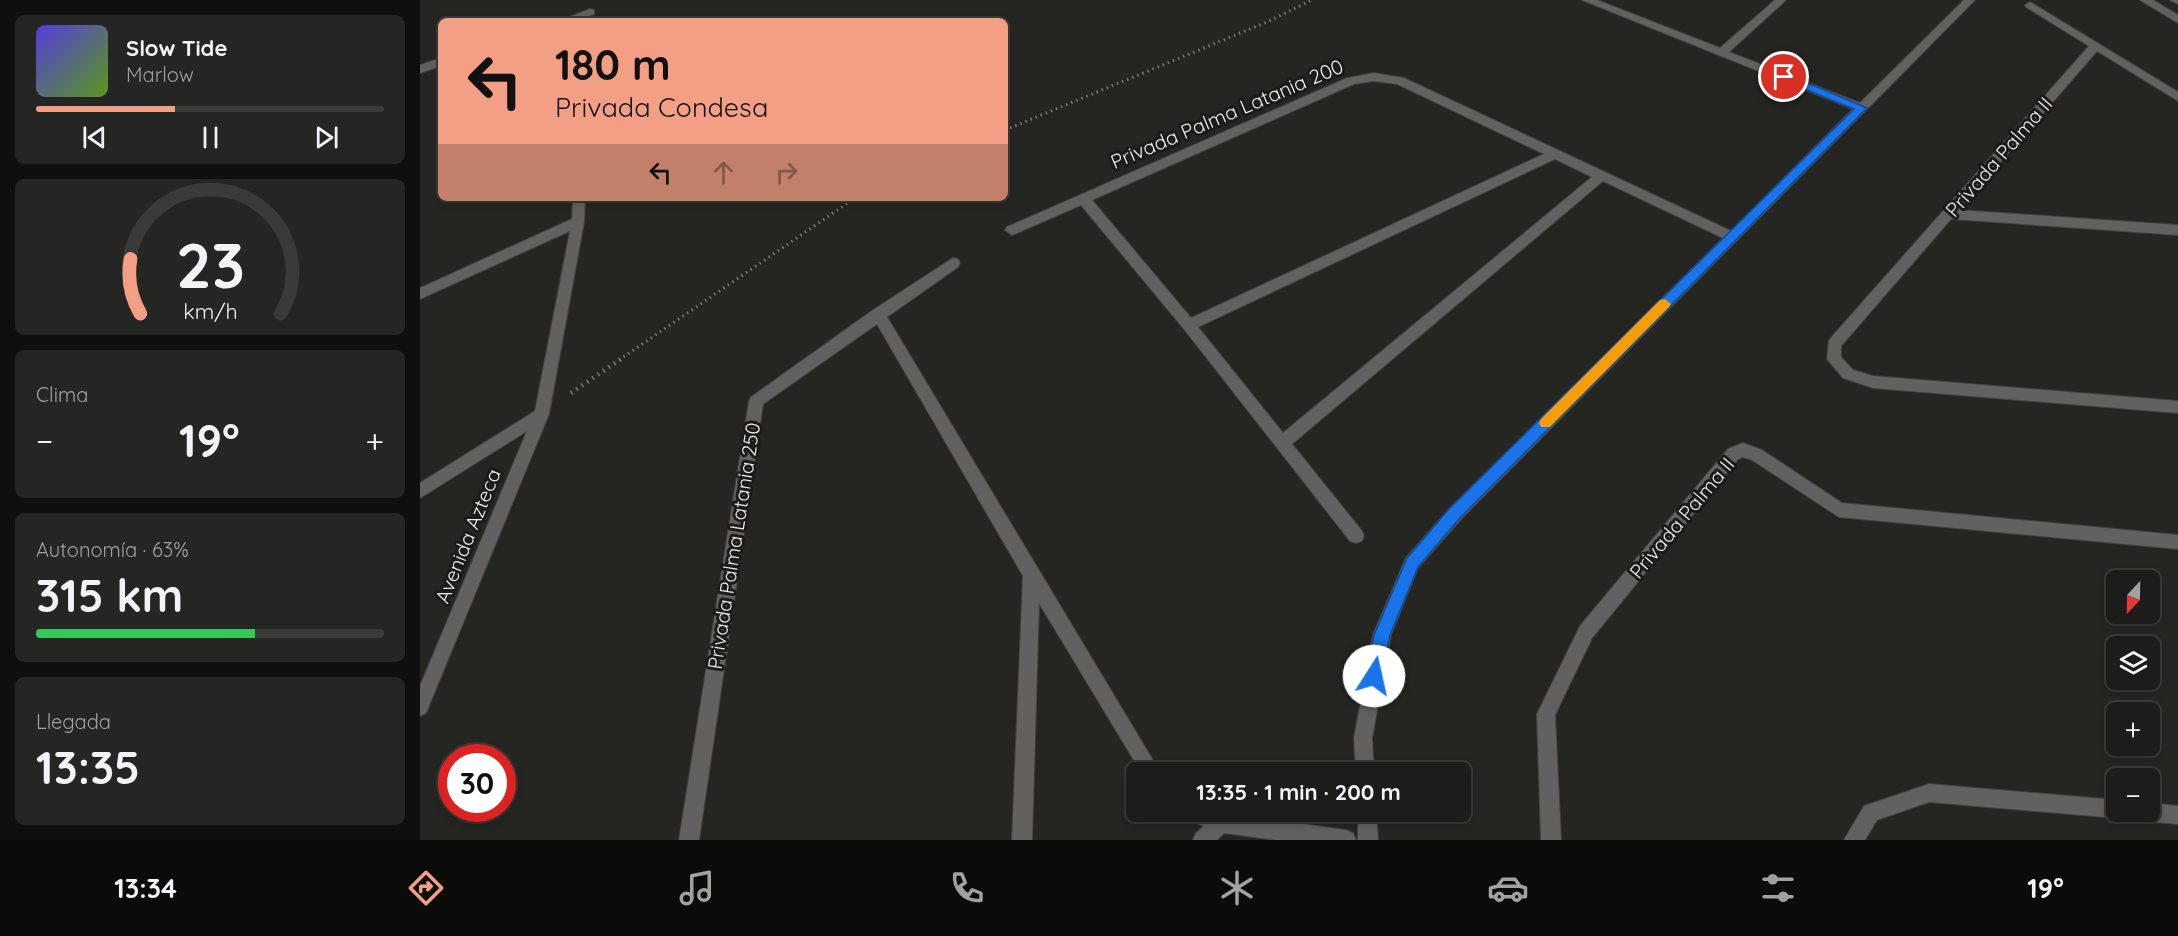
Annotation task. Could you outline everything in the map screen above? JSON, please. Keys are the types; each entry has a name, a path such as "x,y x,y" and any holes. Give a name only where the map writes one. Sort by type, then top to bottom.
{"street":[{"path":"590,17 591,0"},
{"path":"1587,0 1861,108"},
{"path":"1722,52 1781,0"},
{"path":"1364,762 1363,738 1382,635 1412,563 1455,514 1970,0"},
{"path":"2145,0 2178,20"},
{"path":"2030,5 2178,97"},
{"name":"Privada Palma II","path":"2096,45 1834,344 1834,359 1848,374 1873,382 2178,407"},
{"path":"420,69 438,63"},
{"name":"Privada Palma Latania 200","path":"1012,230 1351,81 1374,77 1400,81 1553,155 1732,237"},
{"path":"1189,325 1553,155"},
{"path":"1283,442 1600,177"},
{"path":"1083,198 1189,325 1356,536"},
{"name":"Avenida Azteca","path":"420,707 542,414 578,222 579,201"},
{"path":"1949,214 2178,230"},
{"path":"420,294 578,222"},
{"name":"Privada Palma Latania 250","path":"689,840 756,401 953,263"},
{"path":"878,314 1145,762"},
{"path":"420,491 542,414"},
{"name":"Privada Palma II","path":"1551,840 1546,714 1586,632 1733,454 1743,450 1757,455 1839,510 2178,542"},
{"path":"1022,840 1032,575"},
{"path":"1854,840 1871,813 1929,793 2106,808"},
{"path":"2160,814 2178,815"},
{"path":"1367,822 1368,840"},
{"path":"1203,840 1221,823 1346,840"}],"path":[{"path":"1008,129 1267,22 1312,0"},
{"path":"542,414 851,201"}],"slow traffic":[{"path":"1546,423 1665,304"}],"route":[{"path":"1374,676 1382,635 1412,563 1426,546 1455,514 1861,108 1784,77"}]}
